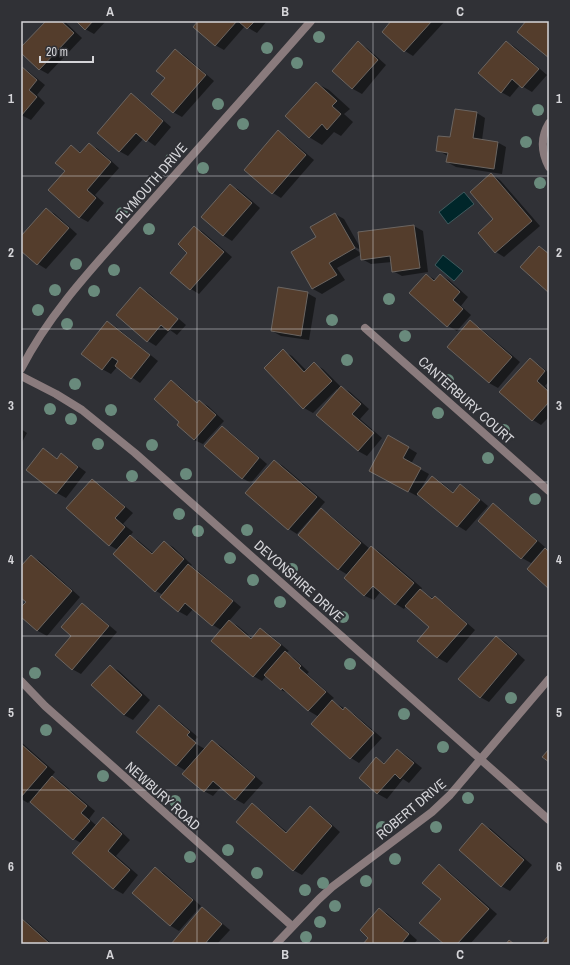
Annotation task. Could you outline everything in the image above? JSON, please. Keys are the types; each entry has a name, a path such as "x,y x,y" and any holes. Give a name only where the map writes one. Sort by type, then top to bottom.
{"street":[{"name":"PLYMOUTH DRIVE","path":"21,370 30,351 54,315 92,269 311,21"},
{"path":"549,123 544,131 542,144 544,157 549,167"},
{"name":"CANTERBURY COURT","path":"365,328 549,491"},
{"name":"DEVONSHIRE DRIVE","path":"21,376 56,394 82,410 135,453 549,820"},
{"name":"ROBERT DRIVE","path":"276,944 292,926 332,888 432,812 455,790 549,679"},
{"name":"NEWBURY ROAD","path":"21,681 67,727 292,926"}],"water":[{"path":"464,192 474,204 448,224 439,212"},
{"path":"443,255 463,271 454,281 435,265"}],"building":[{"path":"46,21 61,21 74,33 39,70 21,53 21,47"},
{"path":"76,21 93,21 85,30"},
{"path":"198,21 237,21 215,46 193,27"},
{"path":"238,21 255,21 247,29"},
{"path":"391,21 432,21 404,52 382,32"},
{"path":"526,21 549,21 549,58 517,32"},
{"path":"358,41 378,60 352,89 332,71"},
{"path":"506,41 539,69 522,88 512,79 501,93 478,73"},
{"path":"175,49 206,75 173,113 151,94 165,78 156,71"},
{"path":"21,66 37,80 29,90 37,97 21,116"},
{"path":"316,82 337,101 332,106 341,114 327,130 322,124 309,138 285,116"},
{"path":"131,93 163,121 146,142 136,133 119,152 97,133"},
{"path":"455,109 477,112 473,138 498,142 494,169 446,162 448,153 436,151 438,136 450,137"},
{"path":"278,130 306,155 272,194 244,170"},
{"path":"89,143 111,162 87,190 96,198 79,218 48,190 65,171 55,163 71,145 80,153"},
{"path":"491,173 532,221 495,253 478,233 493,219 470,192"},
{"path":"230,184 252,203 223,236 201,217"},
{"path":"46,208 69,228 37,265 21,251 21,236"},
{"path":"335,213 355,248 329,263 337,275 312,289 291,252 316,237 310,227"},
{"path":"414,225 420,268 392,272 390,256 361,260 358,232"},
{"path":"194,226 224,252 190,290 170,273 187,253 178,244"},
{"path":"539,246 549,254 549,293 520,267"},
{"path":"426,274 434,281 440,274 460,292 453,300 463,309 447,327 409,293"},
{"path":"140,287 178,319 168,331 161,325 147,342 116,315"},
{"path":"278,287 308,292 301,336 271,331"},
{"path":"470,320 512,357 489,383 447,347"},
{"path":"107,321 150,355 131,379 115,366 118,361 112,357 102,370 81,354"},
{"path":"283,349 304,372 314,362 332,381 303,409 264,368"},
{"path":"530,358 545,371 537,381 549,392 549,402 532,421 499,392"},
{"path":"171,380 197,403 199,400 216,415 194,440 177,425 179,422 154,399"},
{"path":"341,386 361,404 352,414 374,433 358,451 316,415"},
{"path":"222,426 259,458 242,479 204,446"},
{"path":"388,435 409,447 403,458 421,468 408,492 369,471"},
{"path":"43,448 57,459 61,453 78,467 56,494 26,470"},
{"path":"274,460 317,497 288,530 245,493"},
{"path":"432,476 453,493 460,484 480,500 457,527 417,494"},
{"path":"92,479 125,507 115,518 125,527 109,546 66,508"},
{"path":"493,503 537,541 521,559 478,521"},
{"path":"321,508 361,543 338,570 298,535"},
{"path":"130,535 152,554 164,541 184,559 155,592 113,554"},
{"path":"371,546 414,583 395,605 373,586 364,596 344,578"},
{"path":"545,548 549,552 549,589 527,569"},
{"path":"31,555 72,591 37,631 21,617 21,607 26,602 21,598 21,566"},
{"path":"188,564 233,601 212,626 185,603 178,612 160,597"},
{"path":"420,589 432,599 435,596 467,624 437,658 417,641 429,627 405,606"},
{"path":"82,603 109,626 72,670 55,655 71,636 61,627"},
{"path":"229,620 251,639 260,628 281,645 253,677 211,641"},
{"path":"496,636 517,654 480,698 458,679"},
{"path":"285,651 301,666 299,668 326,692 308,711 282,688 281,690 264,675"},
{"path":"110,665 142,695 124,715 91,685"},
{"path":"332,700 343,710 345,707 374,733 350,759 311,724"},
{"path":"159,705 190,732 187,735 196,743 176,766 136,732"},
{"path":"212,740 255,777 235,800 213,781 204,792 182,774"},
{"path":"21,744 47,767 21,797"},
{"path":"397,749 414,763 400,779 395,774 377,794 359,778 376,757 384,764"},
{"path":"549,749 549,762 542,757"},
{"path":"52,776 87,806 81,813 90,821 73,840 30,802"},
{"path":"252,803 286,833 310,806 332,826 293,871 236,822"},
{"path":"103,817 122,834 108,851 130,870 113,889 72,853"},
{"path":"482,823 524,860 501,887 459,850"},
{"path":"439,864 489,909 457,944 444,944 419,923 441,899 422,883"},
{"path":"155,867 193,900 170,926 132,893"},
{"path":"202,907 222,924 205,944 171,944"},
{"path":"379,908 409,934 401,944 363,944 368,938 360,930"},
{"path":"21,918 50,944 21,944"},
{"path":"549,935 549,944 541,944"},
{"path":"509,940 514,944 506,944"}]}
